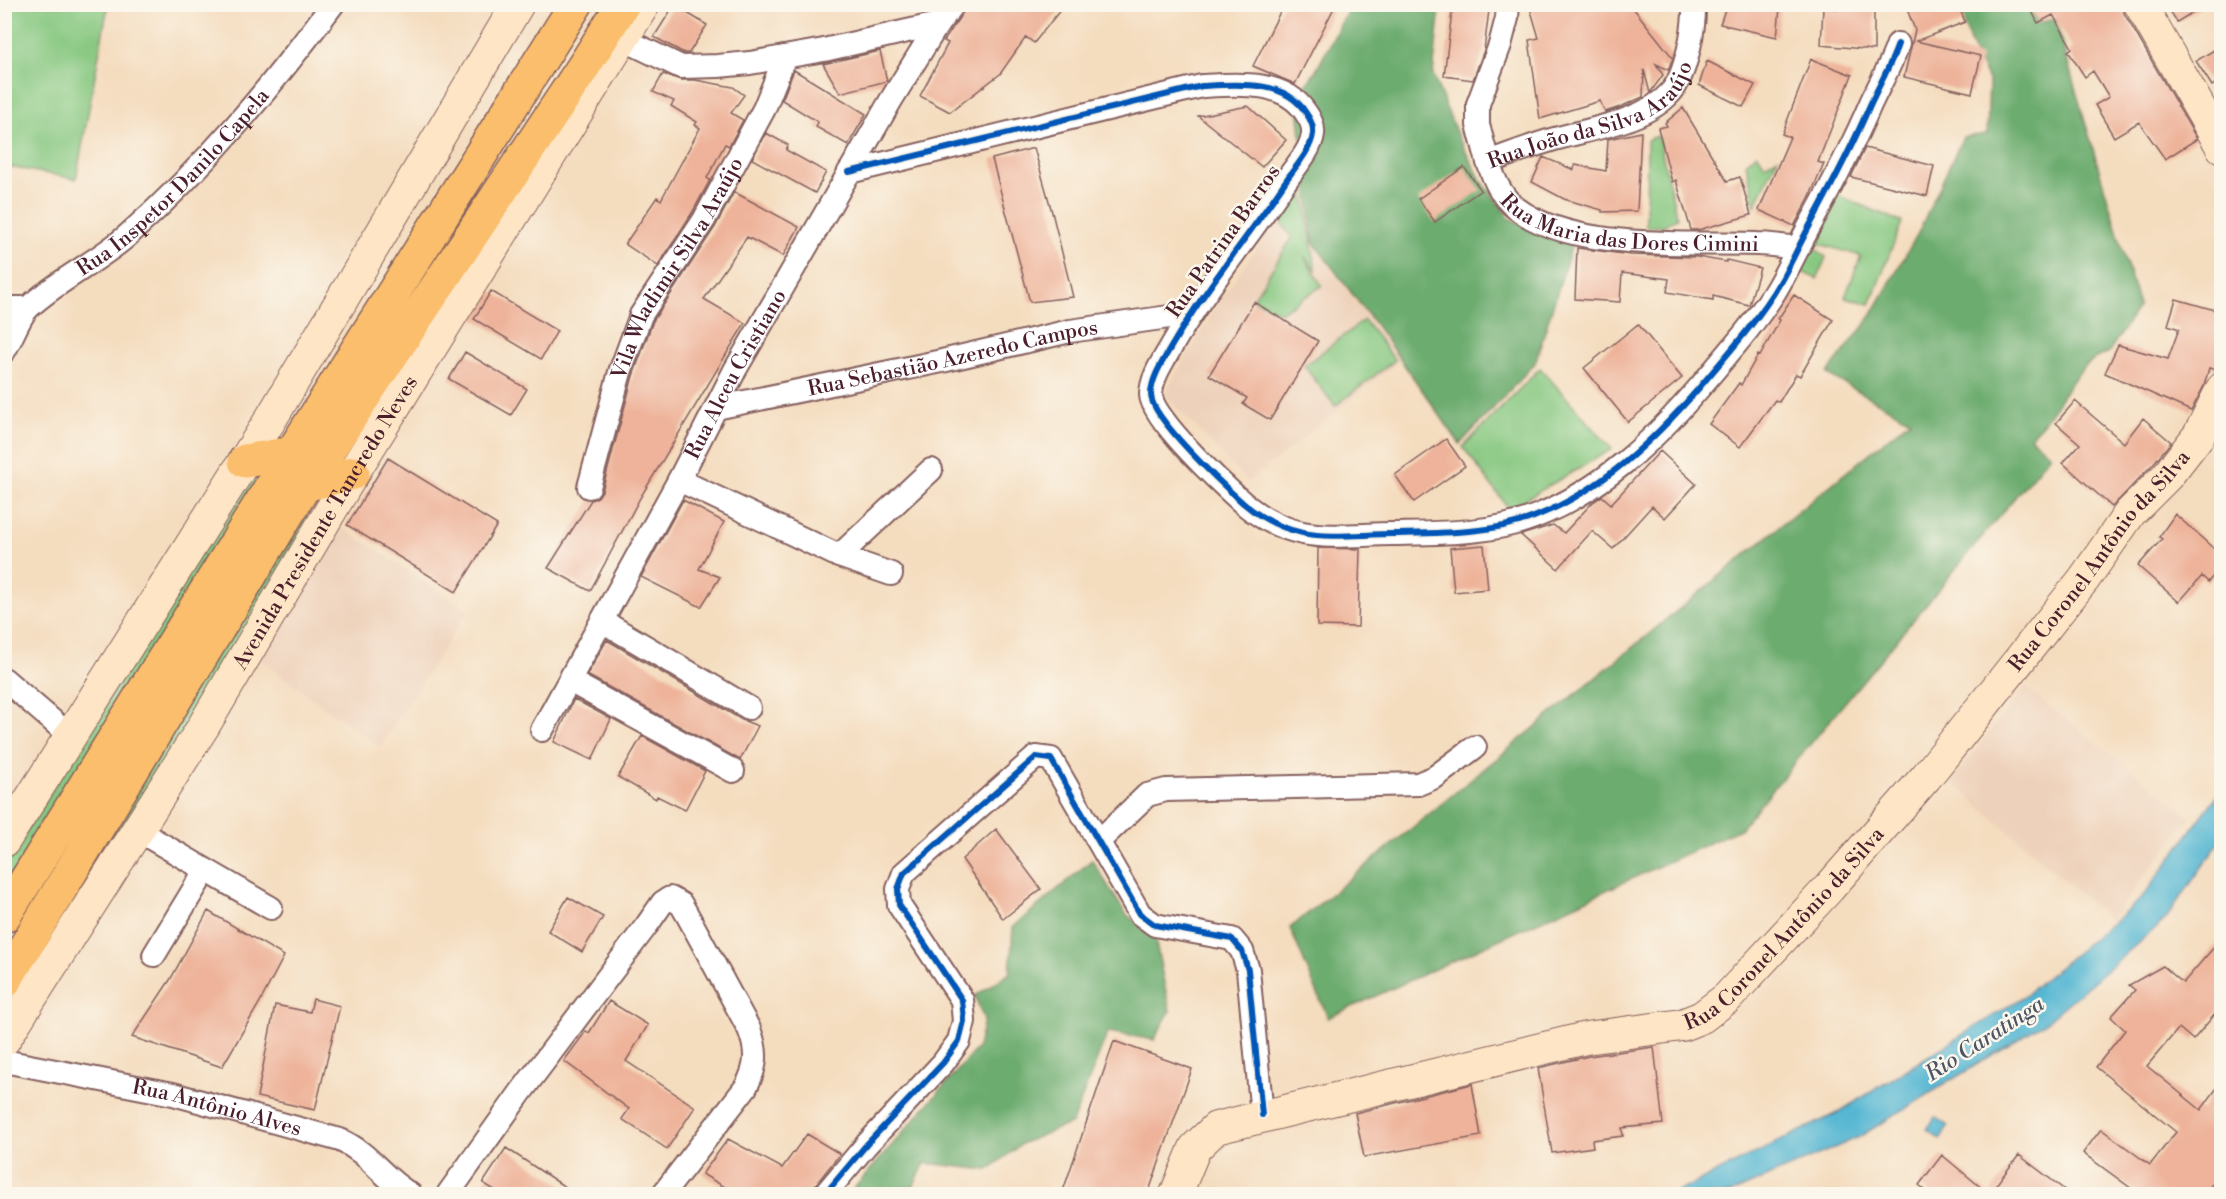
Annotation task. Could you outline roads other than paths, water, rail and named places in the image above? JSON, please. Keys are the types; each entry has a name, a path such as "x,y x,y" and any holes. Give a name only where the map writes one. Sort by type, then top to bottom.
{"highway":[{"path":"4,916 292,453 576,4"},
{"name":"Avenida Presidente Tancredo Neves","path":"4,982 305,485 570,88 623,4"},
{"path":"244,461 292,453"},
{"path":"305,485 353,473"}],"main road":[{"path":"4,841 244,461 518,4"},
{"name":"Avenida Presidente Tancredo Neves","path":"4,1040 203,727 353,473 644,4"},
{"path":"2140,4 2222,147"},
{"name":"Rua Coronel Antônio da Silva","path":"1176,1194 1195,1148 1216,1128 1586,1038 1682,1025 1702,1017 1727,998 1829,888 1926,777 2084,579 2130,513 2167,476 2199,435 2220,396"}],"street":[{"name":"Rua Inspetor Danilo Capela","path":"4,351 16,308 127,237 232,132 281,73 333,4"},
{"path":"623,39 681,67 750,63 938,24 954,4"},
{"name":"Rua João da Silva Araújo","path":"1508,4 1508,18 1500,45 1478,104 1478,125 1488,162 1546,141 1631,117 1656,106 1672,91 1683,66 1693,26 1694,4"},
{"name":"Rua Alceu Cristiano","path":"542,730 679,480 735,370 891,100 938,24"},
{"path":"1798,248 1845,162 1891,64 1898,44"},
{"name":"Vila Wladimir Silva Araújo","path":"589,487 620,372 641,315 704,220 764,109 785,57"},
{"name":"Rua Patrina Barros","path":"849,172 1202,86 1240,84 1264,87 1286,95 1303,107 1313,130 1310,145 1190,314 1156,374 1150,393 1152,406 1166,424 1216,478 1245,505 1272,523 1293,532 1321,537 1468,530 1512,524 1535,516 1588,490 1641,450 1664,428 1742,338 1774,292 1798,248"},
{"name":"Rua Maria das Dores Cimini","path":"1488,162 1497,186 1514,207 1542,225 1583,236 1642,241 1759,244 1798,248"},
{"name":"Rua Sebastião Azeredo Campos","path":"717,408 942,361 1070,330 1190,314"},
{"path":"839,556 931,470"},
{"path":"679,480 839,556 891,574"},
{"path":"602,621 749,708"},
{"path":"4,679 69,735"},
{"path":"570,681 733,771"},
{"path":"1099,841 1147,795 1166,790 1418,783 1435,777 1475,747"},
{"path":"825,1194 867,1144 943,1063 959,1041 964,1021 962,1000 899,905 898,889 903,873 1036,757 1051,759 1140,914 1155,925 1233,939 1242,951 1248,970 1262,1115"},
{"path":"137,831 271,908"},
{"path":"154,955 205,871"},
{"path":"448,1194 663,902 670,898 681,904 695,928 749,1029 757,1060 746,1087 663,1194"},
{"name":"Rua Antônio Alves","path":"4,1061 173,1094 340,1140 364,1153 387,1179 410,1194"}],"water":[{"name":"Rio Caratinga","path":"2221,790 2221,840 2165,920 2046,1022 1859,1137 1729,1194 1673,1194 1839,1112 2023,997 2141,899"},
{"path":"1936,1117 1949,1126 1940,1139 1927,1129"}]}
